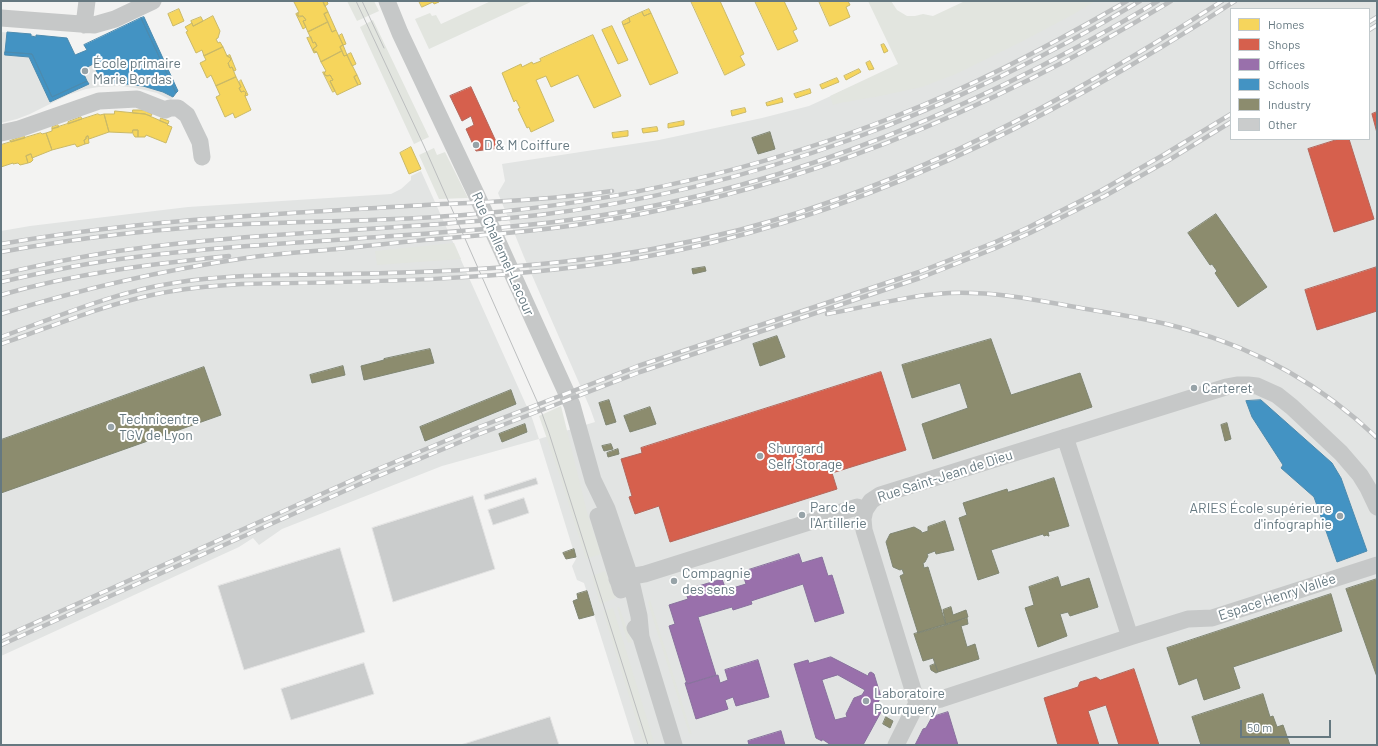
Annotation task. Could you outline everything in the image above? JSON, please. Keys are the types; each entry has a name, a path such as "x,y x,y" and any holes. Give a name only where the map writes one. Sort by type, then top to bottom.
{"street":[{"path":"84,25 87,1"},
{"path":"1,18 94,25 105,23 153,1"},
{"name":"Rue Challemel-Lacour","path":"381,1 400,33"},
{"name":"Rue Challemel-Lacour","path":"387,1 400,33 477,196 572,405 593,480 595,505 623,578 631,620 641,637 674,745"},
{"path":"1,133 19,129 99,101 137,99 165,110 170,108 178,108 187,115 200,142 202,157"},
{"name":"Rue Saint-Jean de Dieu","path":"623,578 645,574 857,507 865,510 871,501 880,495 1232,386 1257,386 1277,395 1292,406 1351,464 1368,488 1377,507"},
{"path":"1065,437 1130,638"},
{"path":"865,510 863,519 864,530 917,702 896,745"},
{"name":"Espace Henry Vallée","path":"917,702 941,699 1188,619 1212,618 1377,565"}],"shaded area":[{"path":"347,1 374,1 379,11 357,21"},
{"path":"491,1 533,1 429,49 415,19 430,13 432,16 436,15 441,24"},
{"path":"868,1 891,1 897,10 907,16 923,14 933,16 965,1 1095,1 1021,42 956,74 922,87 833,105 830,96 898,64"},
{"path":"1038,1 1377,1 1377,745 635,745 584,583 577,580 572,566 576,559 539,439 595,422 498,193 505,181 502,164 659,140 762,118 809,106"},
{"name":"École primaire Marie Bordas","path":"144,17 178,91 171,100 157,93 136,88 120,86 99,87 86,89 68,95 30,114 1,123 1,32 67,38 76,55 87,50 84,45"},
{"path":"373,20 429,137 414,144 360,27"},
{"path":"434,148 437,155 445,152 468,198 439,199 419,155"},
{"path":"421,171 532,418 539,439 442,466 282,529 259,545 253,538 239,547 1,656 1,231 30,226 188,207 391,194 401,189 411,180 411,176"},
{"path":"454,243 461,259 377,265 375,251"},
{"path":"561,406 587,512 601,554 586,559 560,476 539,416"},
{"path":"605,571 616,598 600,604 592,576"},
{"path":"650,600 692,735 689,733 648,603"},
{"path":"617,607 619,607 632,642 628,643"},
{"path":"613,608 655,745 644,745 603,611"}],"building: Homes":[{"path":"323,1 328,12 324,14 328,22 308,32 303,21 306,20 303,16 299,17 297,15 299,12 294,2"},
{"path":"323,1 327,1 328,4 325,6"},
{"path":"419,1 439,2 434,4 433,2 422,7"},
{"path":"691,1 720,1 744,54 740,56 745,65 725,75"},
{"path":"755,1 784,1 797,29 793,31 798,41 778,50"},
{"path":"819,1 848,1 850,5 846,7 850,17 830,26"},
{"path":"179,9 184,21 173,26 168,14"},
{"path":"649,9 651,13 644,16 642,12"},
{"path":"328,12 336,30 332,32 324,14"},
{"path":"642,12 644,16 651,13 678,73 650,85 623,25 630,22 629,18"},
{"path":"298,13 298,16 303,16 306,20 303,21 306,27 303,29 296,14"},
{"path":"213,16 220,31 218,38 216,39 223,47 204,56 202,50 196,53 186,32 188,31 185,27 192,23 193,26"},
{"path":"201,17 203,21 193,26 191,21"},
{"path":"629,18 630,22 623,25 622,22"},
{"path":"328,22 332,32 336,30 343,45 340,47 342,51 321,62 317,52 313,49 317,46 315,42 313,43 308,32"},
{"path":"612,26 628,60 618,64 602,30"},
{"path":"342,34 346,44 343,45 339,36"},
{"path":"593,35 621,96 594,108 578,75 551,87 546,76 536,80 554,121 531,132 529,127 527,128 518,109 520,108 516,100 514,102 502,73 521,64 522,67 532,62 533,64 541,61 540,59"},
{"path":"311,37 313,43 315,42 317,46 313,49 314,52 317,52 314,53 307,38"},
{"path":"884,44 888,51 884,53 881,45"},
{"path":"343,45 347,55 344,56 340,47"},
{"path":"223,47 227,56 231,58 228,63 230,68 232,67 236,77 216,86 211,75 207,78 200,63 206,60 204,56"},
{"path":"342,51 344,56 347,55 357,75 354,77 358,85 337,95 330,81 333,80 330,75 325,75 324,73 326,71 321,62"},
{"path":"351,53 356,64 352,66 347,55"},
{"path":"230,55 236,70 234,71 232,67 230,68 228,63 231,59 227,56"},
{"path":"870,61 874,69 869,70 866,63"},
{"path":"859,69 861,72 846,80 844,76"},
{"path":"324,74 326,76 330,75 333,80 330,81 335,91 333,92"},
{"path":"357,75 361,84 358,85 354,77"},
{"path":"236,77 241,87 239,88 241,92 244,91 246,93 245,96 251,110 235,118 233,113 225,117 216,97 220,95 216,86"},
{"path":"837,78 839,82 822,89 820,85"},
{"path":"241,80 248,95 245,96 246,93 244,91 241,92 239,88 241,87 239,82"},
{"path":"810,89 811,93 796,98 794,94"},
{"path":"782,98 783,102 767,106 766,103"},
{"path":"745,108 746,112 732,116 731,111"},
{"path":"133,110 144,110 152,114 151,116 133,113"},
{"path":"115,111 145,114 168,124 167,125 172,127 166,143 146,135 145,137 138,137 138,130 133,130 132,133 109,132 104,114 114,114"},
{"path":"98,114 104,114 109,132 89,139 88,136 84,140 85,144 77,147 75,144 52,150 46,133 52,131 52,129"},
{"path":"81,117 82,119 68,124 68,122"},
{"path":"161,118 169,121 168,124 160,121"},
{"path":"684,121 684,125 668,128 668,124"},
{"path":"58,125 59,127 52,129 52,127"},
{"path":"657,127 658,131 643,133 642,129"},
{"path":"133,130 138,130 138,137 135,137"},
{"path":"628,131 628,136 613,138 612,133"},
{"path":"41,133 46,133 52,150 32,158 31,154 26,156 28,163 20,165 18,163 13,163 1,167 1,145"},
{"path":"24,136 25,138 10,141"},
{"path":"88,136 89,143 85,144 84,140"},
{"path":"411,147 421,169 409,174 400,153"},
{"path":"31,154 33,160 28,163 26,156"}],"building: Shops":[{"path":"471,87 499,148 476,151 466,129 474,125 471,116 462,121 450,96"},
{"path":"1377,112 1377,133 1372,114"},
{"path":"1336,140 1349,140 1374,219 1334,232 1308,149"},
{"path":"1377,267 1377,311 1317,330 1305,290"},
{"name":"Shurgard Self Storage","path":"881,372 906,450 832,473 837,489 670,542 659,506 635,514 629,497 632,496 621,459 642,453 641,448"},
{"path":"1134,669 1159,745 1119,745 1106,705 1088,711 1099,745 1058,745 1044,698 1078,687 1080,682 1096,677 1100,680"}],"building: Offices":[{"path":"799,554 802,563 822,557 828,576 832,575 844,613 815,622 803,584 751,601 752,604 733,610 732,607 698,617 716,675 687,684 669,626 675,624 669,605 688,599 685,590 722,579 726,590 746,584 742,572"},
{"name":"Laboratoire Pourquery","path":"831,657 868,676 871,672 874,674 881,697 877,704 881,712 863,745 831,745 822,739 822,741 816,738 794,664 808,660 809,663","holes":["838,675 865,690 862,695 854,698 846,714 847,717 835,720 822,680"]},
{"path":"758,660 769,697 736,706 733,697 725,700 728,709 696,719 685,683 687,682 687,684 718,675 720,683 728,680 725,670"},
{"name":"Laboratoire Pourquery","path":"948,712 958,745 915,745 923,729 926,728 932,717"},
{"path":"781,731 785,745 749,745 748,741"}],"building: Schools":[{"path":"144,17 178,91 176,93 141,18"},
{"name":"École primaire Marie Bordas","path":"141,18 176,93 173,97 163,92 143,86 118,83 103,84 93,64 82,70 87,81 52,97 32,54 5,52 7,32 31,34 31,36 36,37 36,35 67,38 75,55 87,50 84,45"},
{"path":"5,52 32,54 52,97 87,81 89,84 50,102 29,57 5,55"},
{"path":"1261,400 1332,463 1341,478 1367,551 1337,562 1314,497 1281,468 1283,465 1252,417 1246,401"}],"building: Industry":[{"path":"770,132 775,149 758,154 752,138"},
{"path":"1216,214 1267,287 1238,307 1215,273 1217,271 1212,264 1210,265 1188,233"},
{"path":"705,267 706,271 693,274 692,269"},
{"path":"777,336 785,357 760,366 753,344"},
{"path":"991,339 1011,395 1080,373 1092,407 933,459 922,424 968,408 960,383 912,398 902,365"},
{"path":"430,349 434,363 364,380 361,366 384,359"},
{"path":"343,366 345,375 312,383 310,375"},
{"name":"Technicentre TGV de Lyon","path":"204,367 221,415 1,493 1,440"},
{"path":"511,390 516,404 425,441 420,427"},
{"path":"609,400 616,422 606,425 599,403"},
{"path":"650,407 656,424 630,432 624,416"},
{"path":"1227,423 1231,439 1225,441 1221,425"},
{"path":"525,424 527,432 502,442 499,434"},
{"path":"611,444 613,449 604,451 602,446"},
{"path":"618,449 619,454 608,457 607,453"},
{"path":"1054,478 1069,526 1048,532 1049,536 1044,536 1043,534 991,550 999,573 978,580 959,518 967,515 963,503 1007,489 1008,492"},
{"path":"945,521 954,550 936,554 935,551 927,554 928,556 923,563 924,568 928,567 946,625 918,633 900,576 904,574 902,569 900,570 893,567 886,542 890,534 914,527 922,533 928,531 928,527"},
{"path":"574,549 576,557 566,559 563,553"},
{"path":"1058,577 1061,587 1089,578 1098,607 1070,616 1068,612 1060,614 1067,636 1038,647 1025,608 1034,605 1029,587"},
{"path":"1377,579 1377,677 1346,589"},
{"path":"587,591 594,615 579,619 573,601 578,599 577,594"},
{"path":"1331,594 1342,631 1233,667 1240,688 1204,700 1197,678 1179,685 1167,648"},
{"path":"951,607 953,615 966,610 968,617 946,625 943,610"},
{"path":"967,618 968,624 961,626 967,647 975,644 979,659 938,672 933,658 923,661 914,634"},
{"path":"935,664 938,672 936,673 931,670 930,666"},
{"path":"1263,694 1270,717 1273,716 1277,727 1283,725 1290,745 1201,745 1192,717"},
{"path":"886,717 893,721 890,728 883,724"}],"building: Other":[{"path":"536,478 538,484 485,500 484,495"},
{"path":"473,496 495,569 393,602 372,528"},
{"path":"524,498 529,513 493,525 488,510"},
{"path":"340,548 365,632 244,670 218,586"},
{"path":"364,663 374,694 291,720 281,689"},
{"path":"550,717 559,745 461,745"}],"tram line":[{"path":"356,1 424,146 540,408 648,745"},
{"path":"362,1 384,48"}],"railway":[{"path":"1,252 92,238 185,228 246,224 418,218 529,209 636,192 741,167 794,152 896,116 955,91 1014,63 1127,1"},
{"path":"1,274 88,256 170,244 275,235 434,225 539,215 618,203 697,186 775,165 851,140 926,110 999,77 1070,41 1140,1"},
{"path":"1,282 90,263 174,253 283,243 500,228 554,222 634,210 713,192 791,170 868,143 943,113 1016,79 1088,41 1158,1"},
{"path":"1,314 92,288 184,268 276,254 561,227 607,220 682,205 756,187 828,164 900,138 969,108 1038,75 1171,1"},
{"path":"1,337 65,313 130,292 174,283 237,276 424,272 534,265 583,260 628,253 739,230 803,211 929,163 1049,104 1166,37 1222,1"},
{"path":"1,344 114,305 152,295 186,289 243,284 390,281 487,276 585,266 633,259 714,242 793,220 870,193 946,161 1021,126 1094,87 1235,1"},
{"path":"1370,21 1377,17"},
{"path":"1370,29 1377,25"},
{"path":"1,638 366,474 474,429 638,366 919,272 993,243 1027,228 1102,190 1230,115"},
{"path":"1,645 369,480 477,435 640,372 920,278 996,248 1105,196 1169,160 1230,123"},
{"path":"1,244 106,229 212,218 542,199 612,191"},
{"path":"1,295 29,287 114,270 229,256"},
{"path":"827,314 919,296 949,293 982,293 1032,299 1159,322 1212,337 1238,347 1288,372 1312,386 1334,402 1377,438"}],"place":[{"name":"École primaire Marie Bordas","path":"85,71"},
{"name":"D & M Coiffure","path":"476,145"},
{"name":"Carteret","path":"1194,388"},
{"name":"Technicentre TGV de Lyon","path":"111,427"},
{"name":"Shurgard Self Storage","path":"760,456"},
{"name":"Parc de l'Artillerie","path":"802,515"},
{"name":"ARIES École supérieure d'infographie","path":"1340,516"},
{"name":"Compagnie des sens","path":"674,581"},
{"name":"Laboratoire Pourquery","path":"866,701"}]}
